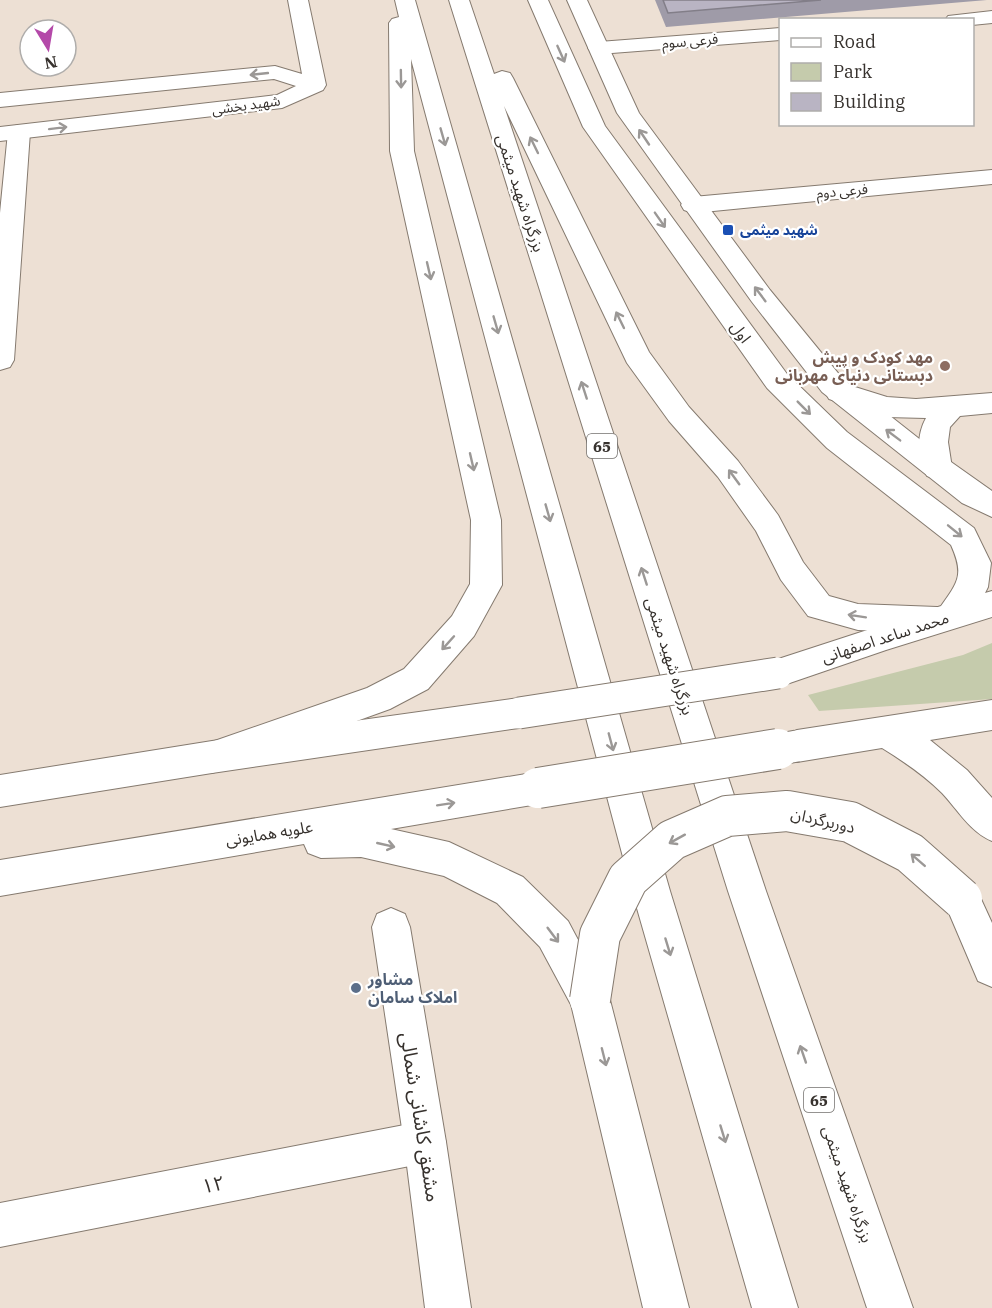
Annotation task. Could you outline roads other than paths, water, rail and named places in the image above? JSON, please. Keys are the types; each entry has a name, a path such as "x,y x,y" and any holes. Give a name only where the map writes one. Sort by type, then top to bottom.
{"main road":[{"path":"298,0 315,85"},
{"path":"0,791 212,757 378,699 416,679 463,626 486,585 486,520 402,151 399,0"},
{"path":"405,0 651,891 775,1308"},
{"name":"بزرگراه شهید میثمی","path":"459,0 747,891 890,1308"},
{"path":"464,0 637,356 679,414 728,469 767,523 792,571 819,607 858,617 945,618"},
{"name":"اول","path":"538,0 594,127 777,381 837,440 963,537 975,563 974,579 972,587 945,618"},
{"path":"576,0 628,113 693,205 794,339 839,392 973,495 992,505"},
{"path":"974,18 992,16"},
{"name":"فرعی سوم","path":"599,48 779,34"},
{"name":"شهید بخشی","path":"0,100 275,72 315,85"},
{"name":"شهید بخشی","path":"10,133 282,101 315,85"},
{"path":"0,360 10,133"},
{"name":"فرعی دوم","path":"693,205 992,177"},
{"path":"839,392 886,407 951,408 992,403"},
{"path":"937,468 932,433 939,417 951,408"},
{"name":"محمد ساعد اصفهانی","path":"212,757 778,673 992,604"},
{"path":"884,731 992,715"},
{"path":"884,731 921,753 954,781 992,824"},
{"name":"علویه همایونی","path":"0,879 884,731"},
{"name":"دوربرگردان","path":"590,1000 600,935 628,879 672,840 727,816 787,811 850,822 910,853 962,899 992,967"},
{"path":"202,844 361,840 449,860 510,890 554,934 590,1000 666,1308"},
{"name":"مشفق کاشانی شمالی","path":"391,927 425,1142 448,1308"},
{"name":"۱۲","path":"0,1226 425,1142"}],"place":[{"name":"شهید میثمی","path":"728,230"},
{"name":"مهد کودک و پیش دبستانی دنیای‌ مهربانی","path":"945,366"},
{"name":"مشاور املاک سامان","path":"356,988"}]}
